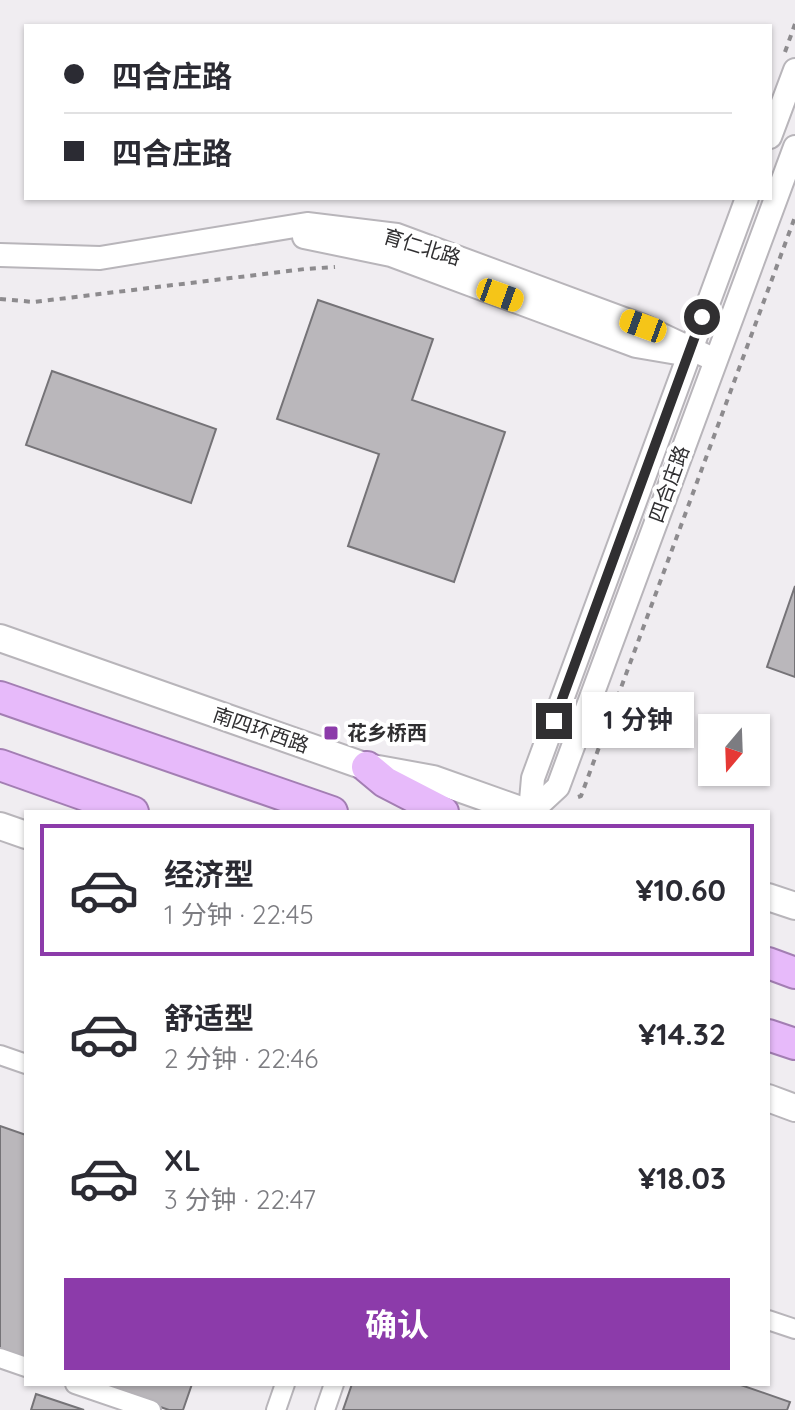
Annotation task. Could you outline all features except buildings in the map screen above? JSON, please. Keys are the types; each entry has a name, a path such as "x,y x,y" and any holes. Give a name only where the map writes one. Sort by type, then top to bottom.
{"highway":[{"path":"0,697 326,810"},
{"path":"0,765 127,810"},
{"path":"367,767 385,782 439,810"},
{"path":"770,964 795,973"},
{"path":"770,1036 795,1044"}],"main road":[{"name":"南四环西路","path":"0,638 367,767 433,779 523,810"},
{"path":"0,826 24,834"},
{"path":"770,898 795,906"},
{"path":"770,1099 795,1108"}],"street":[{"path":"772,132 795,70"},
{"name":"四合庄路","path":"531,810 558,787 795,147"},
{"name":"四合庄路","path":"529,810 533,778 746,200"},
{"name":"育仁北路","path":"0,255 100,258 307,224 397,235 643,326 689,352"},
{"name":"育仁北路","path":"0,268 103,269 304,236 391,255 636,346 689,352 715,360"},
{"path":"0,1055 24,1063"},
{"path":"770,1321 795,1329"},
{"path":"0,1358 24,1366"},
{"path":"81,1386 151,1410"},
{"path":"276,1410 284,1386"},
{"path":"325,1410 333,1386"}],"path":[{"path":"0,299 34,302 344,267"}],"place":[{"name":"花乡桥西","path":"331,733"}],"route":[{"path":"554,721 702,317"}]}
